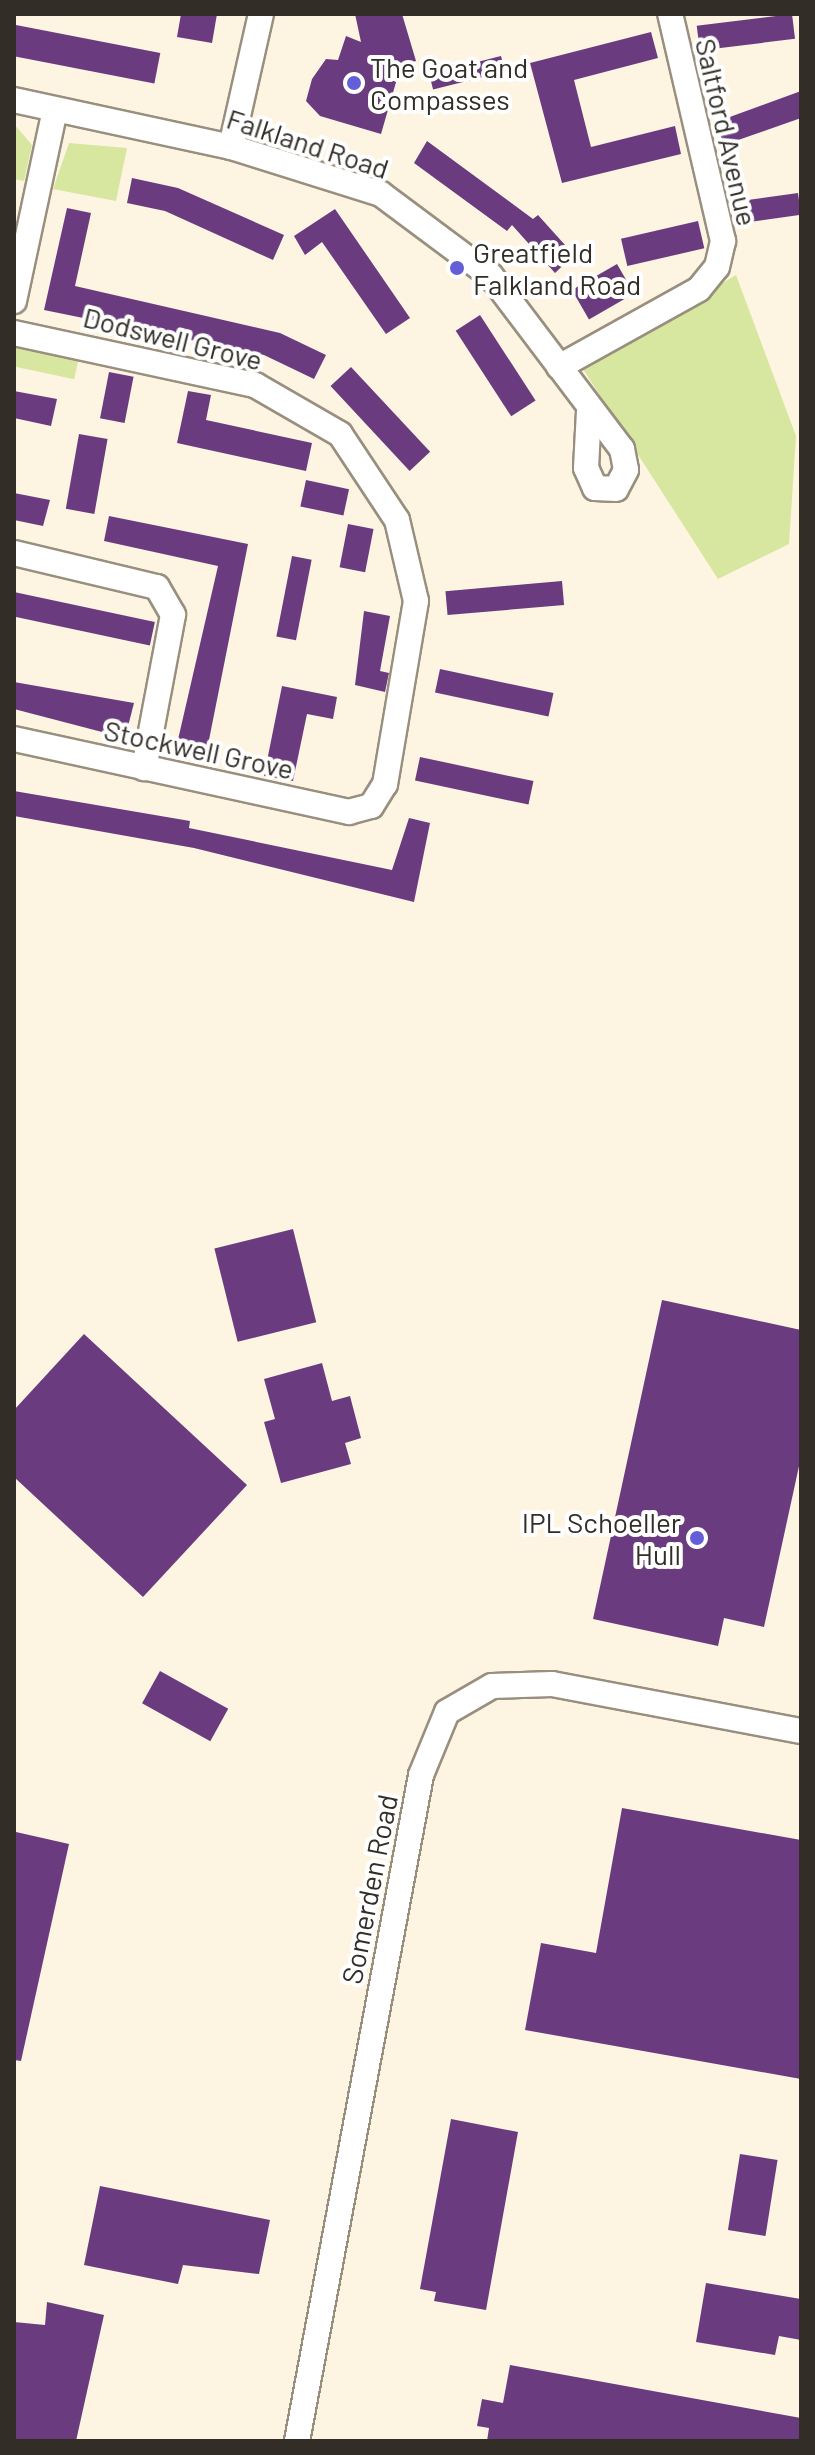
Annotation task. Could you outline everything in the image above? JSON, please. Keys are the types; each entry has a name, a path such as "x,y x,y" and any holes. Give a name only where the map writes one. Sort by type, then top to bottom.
{"street":[{"path":"231,147 261,14"},
{"name":"Saltford Avenue","path":"559,367 699,289 717,267 723,241 670,14"},
{"name":"Falkland Road","path":"14,100 231,147 381,194 420,219 491,276 589,411"},
{"path":"14,301 55,110"},
{"name":"Dodswell Grove","path":"14,333 255,385 340,434 397,520 416,601 385,784 371,806"},
{"path":"14,553 157,587 173,615 144,768"},
{"name":"Stockwell Grove","path":"14,739 349,812 371,806"},
{"name":"Somerden Road","path":"297,2441 421,1775 447,1712 492,1686 552,1684 801,1731"}],"green space":[{"path":"14,124 32,145 24,181 14,179"},
{"path":"69,143 127,148 116,201 53,189"},
{"path":"736,275 796,436 789,544 718,579 581,366"},
{"path":"14,345 79,359 74,379 14,366"}],"building":[{"path":"181,14 217,14 212,43 177,37"},
{"name":"The Goat and Compasses","path":"355,14 402,14 416,61 401,65 381,134 320,116 306,101 312,79 326,59 338,60 346,36 361,42"},
{"path":"792,14 795,39 700,51 697,26"},
{"path":"16,25 160,53 154,83 14,56"},
{"path":"651,32 658,58 574,80 591,147 675,126 681,154 562,183 530,63"},
{"path":"501,56 505,72 433,89 429,74"},
{"path":"801,91 801,118 724,145 716,122"},
{"path":"427,141 533,219 538,215 574,255 555,273 512,225 507,231 414,163"},
{"path":"132,178 178,188 284,235 273,260 165,211 127,203"},
{"path":"798,193 801,215 737,224 734,202"},
{"path":"67,208 91,213 75,286 280,333 326,355 314,379 264,355 44,310"},
{"path":"335,209 410,318 386,334 322,242 305,255 294,236"},
{"path":"698,221 704,248 627,266 621,239"},
{"path":"617,264 634,293 589,319 572,290"},
{"path":"480,315 536,401 511,416 456,331"},
{"path":"351,367 430,452 410,471 331,386"},
{"path":"109,372 134,377 125,423 100,418"},
{"path":"14,391 57,399 51,426 14,418"},
{"path":"188,391 211,395 206,420 312,443 306,471 177,443"},
{"path":"79,434 108,439 94,514 66,509"},
{"path":"306,480 349,489 343,516 300,506"},
{"path":"14,493 50,500 43,526 14,520"},
{"path":"109,516 248,544 207,750 177,744 218,566 104,541"},
{"path":"348,524 374,529 365,572 340,567"},
{"path":"292,556 312,560 296,640 276,636"},
{"path":"562,581 564,605 448,615 445,591"},
{"path":"14,592 155,622 150,645 14,617"},
{"path":"364,611 390,616 380,671 389,673 385,692 355,685"},
{"path":"440,669 553,693 548,717 435,692"},
{"path":"14,682 134,703 125,738 14,709"},
{"path":"282,686 337,697 333,719 307,714 293,781 264,776"},
{"path":"420,757 533,781 528,805 415,780"},
{"path":"14,791 190,821 189,828 392,870 409,818 430,823 414,902 194,848 14,816"},
{"path":"293,1229 316,1322 238,1342 214,1249"},
{"name":"IPL Schoeller Hull","path":"662,1300 801,1330 801,1457 764,1627 724,1618 718,1646 593,1619"},
{"path":"84,1334 247,1485 143,1597 14,1477 14,1410"},
{"path":"322,1363 332,1401 350,1396 361,1438 345,1443 351,1464 281,1483 264,1422 275,1419 264,1379"},
{"path":"160,1671 228,1709 210,1741 142,1703"},
{"path":"622,1808 801,1840 801,2079 525,2030 541,1943 596,1953"},
{"path":"16,1832 69,1844 21,2061 14,2060"},
{"path":"451,2119 518,2132 486,2310 434,2301 436,2292 420,2289"},
{"path":"740,2154 778,2160 765,2236 728,2230"},
{"path":"100,2186 270,2220 259,2274 183,2265 178,2284 84,2265"},
{"path":"706,2283 801,2299 801,2340 779,2336 775,2355 696,2342"},
{"path":"47,2302 104,2315 76,2441 14,2441 14,2322 45,2325"},
{"path":"510,2365 801,2418 801,2441 487,2441 489,2428 477,2426 482,2399 503,2403"}],"place":[{"name":"The Goat and Compasses","path":"354,83"},
{"name":"Greatfield Falkland Road","path":"457,268"},
{"name":"IPL Schoeller Hull","path":"697,1538"}]}
